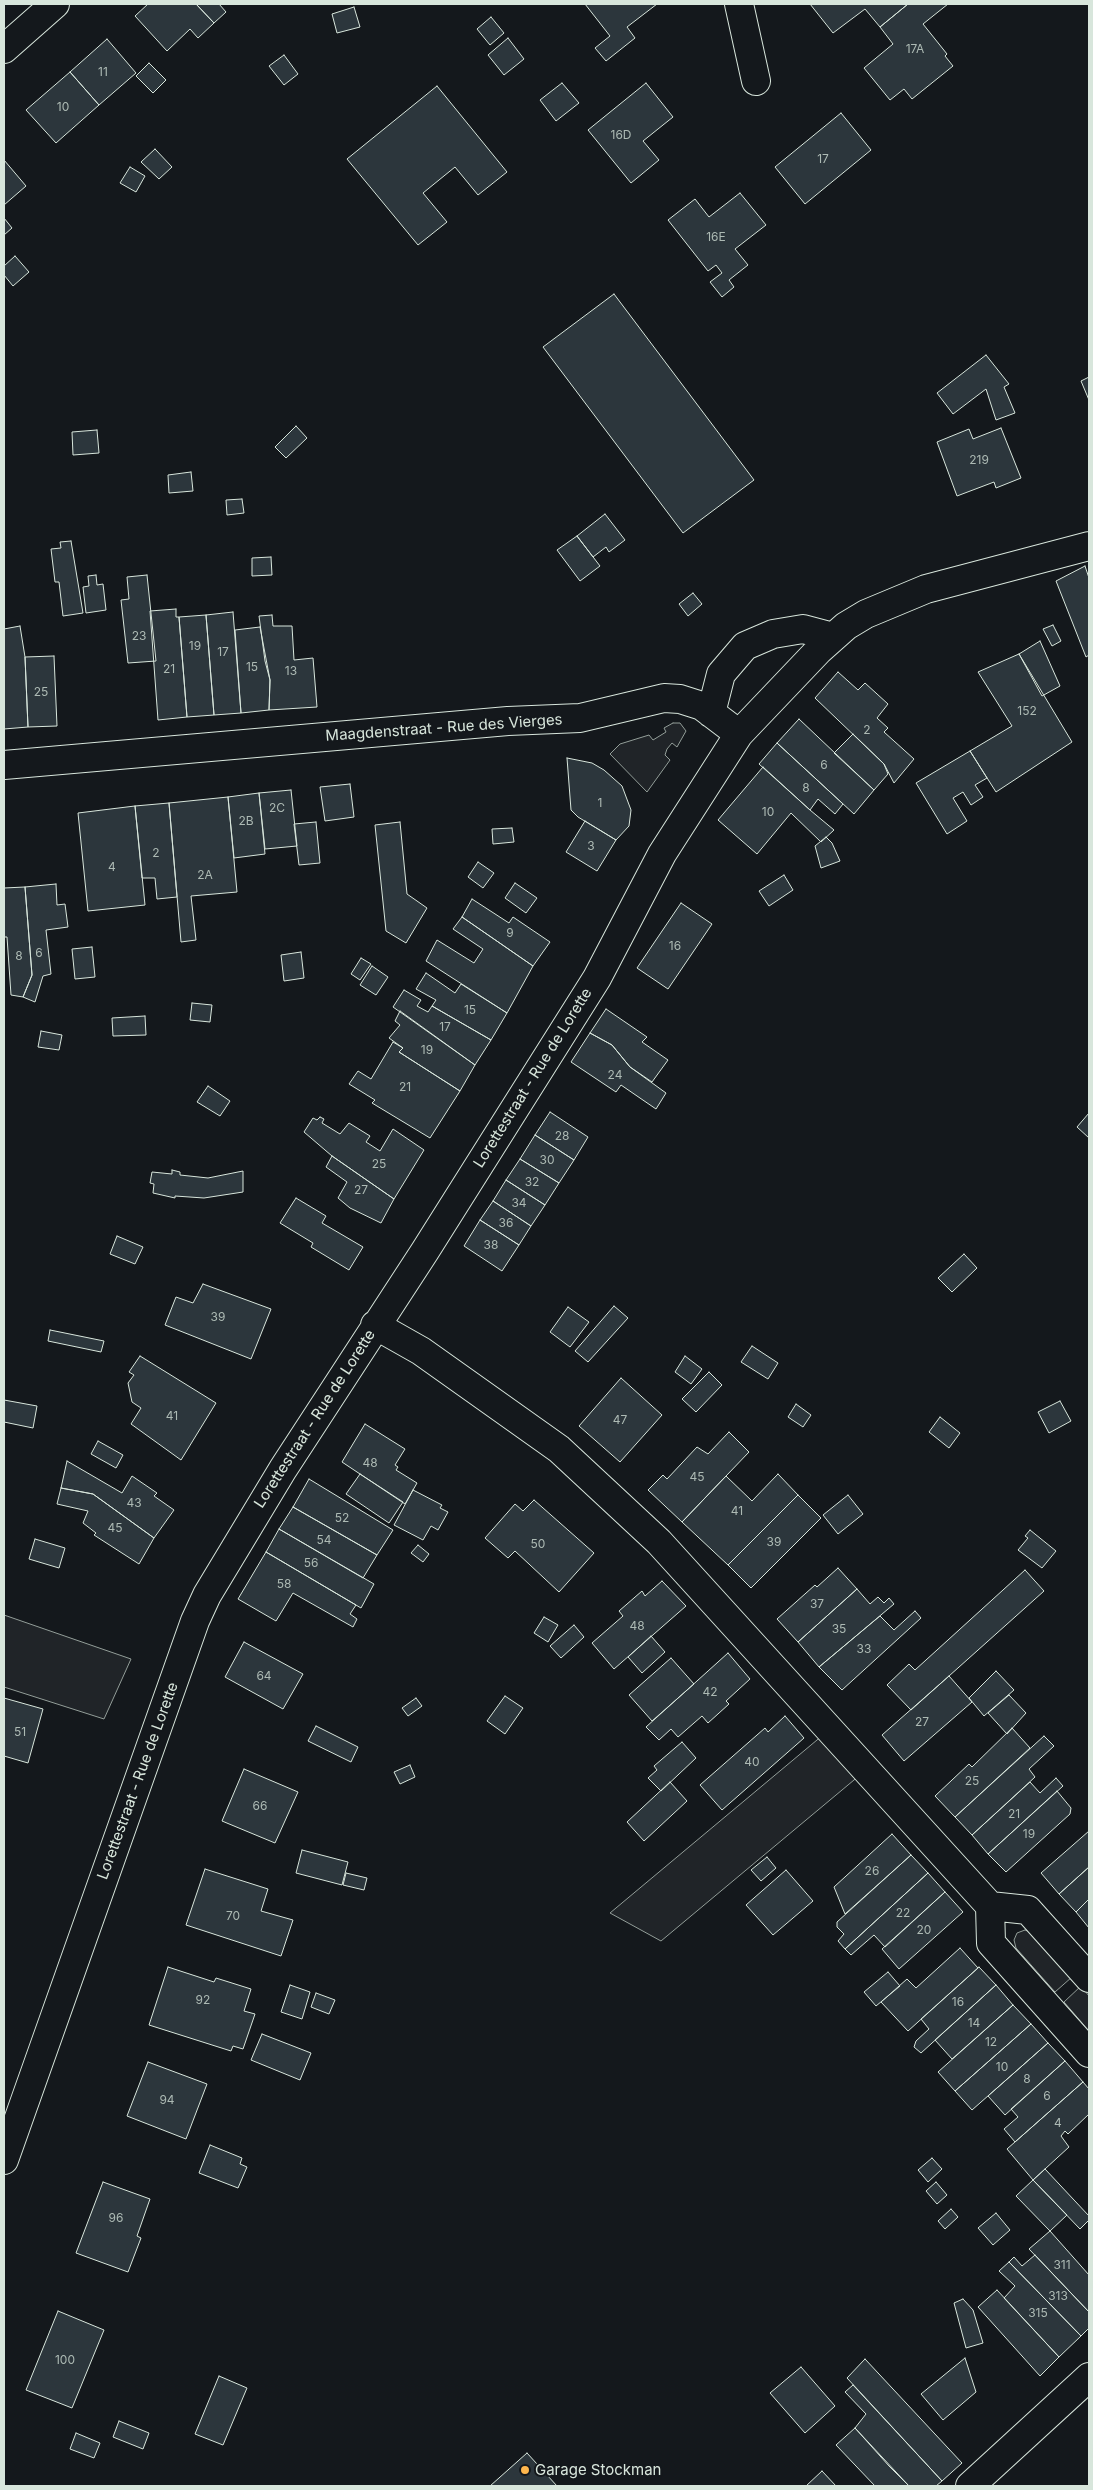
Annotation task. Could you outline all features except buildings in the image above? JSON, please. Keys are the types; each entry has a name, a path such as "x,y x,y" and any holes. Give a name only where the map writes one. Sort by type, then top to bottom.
{"street":[{"path":"4,49 55,4"},
{"path":"739,4 756,81"},
{"name":"Lorettestraat - Rue de Lorette","path":"4,2160 195,1621 226,1560 597,978 662,854 740,734 833,637 866,614 902,598 1089,546"},
{"path":"740,734 711,713 721,674 745,646 773,634 803,629 833,637"},
{"name":"Maagdenstraat - Rue des Vierges","path":"4,765 508,721 580,718 664,698 680,699 702,706 711,713"},
{"path":"375,1325 421,1351 559,1449 613,1498 707,1594 990,1906 991,1943 1089,2053"},
{"path":"990,1906 1028,1910 1089,1978"},
{"path":"970,2486 1089,2377"}],"shaded area":[{"path":"673,723 680,723 686,731 677,747 672,743 667,749 665,755 670,760 647,792 610,754 620,744 649,735 653,740 666,732 664,728"},
{"path":"4,1615 131,1659 104,1719 4,1687"},
{"path":"823,1735 860,1775 661,1941 610,1913"},
{"path":"1025,1930 1033,1933 1072,1977 1055,1992 1016,1948 1014,1940 1017,1933"},
{"path":"1081,1986 1089,1996 1089,2031 1064,2002"}],"place":[{"name":"Garage Stockman","path":"525,2470"}]}
